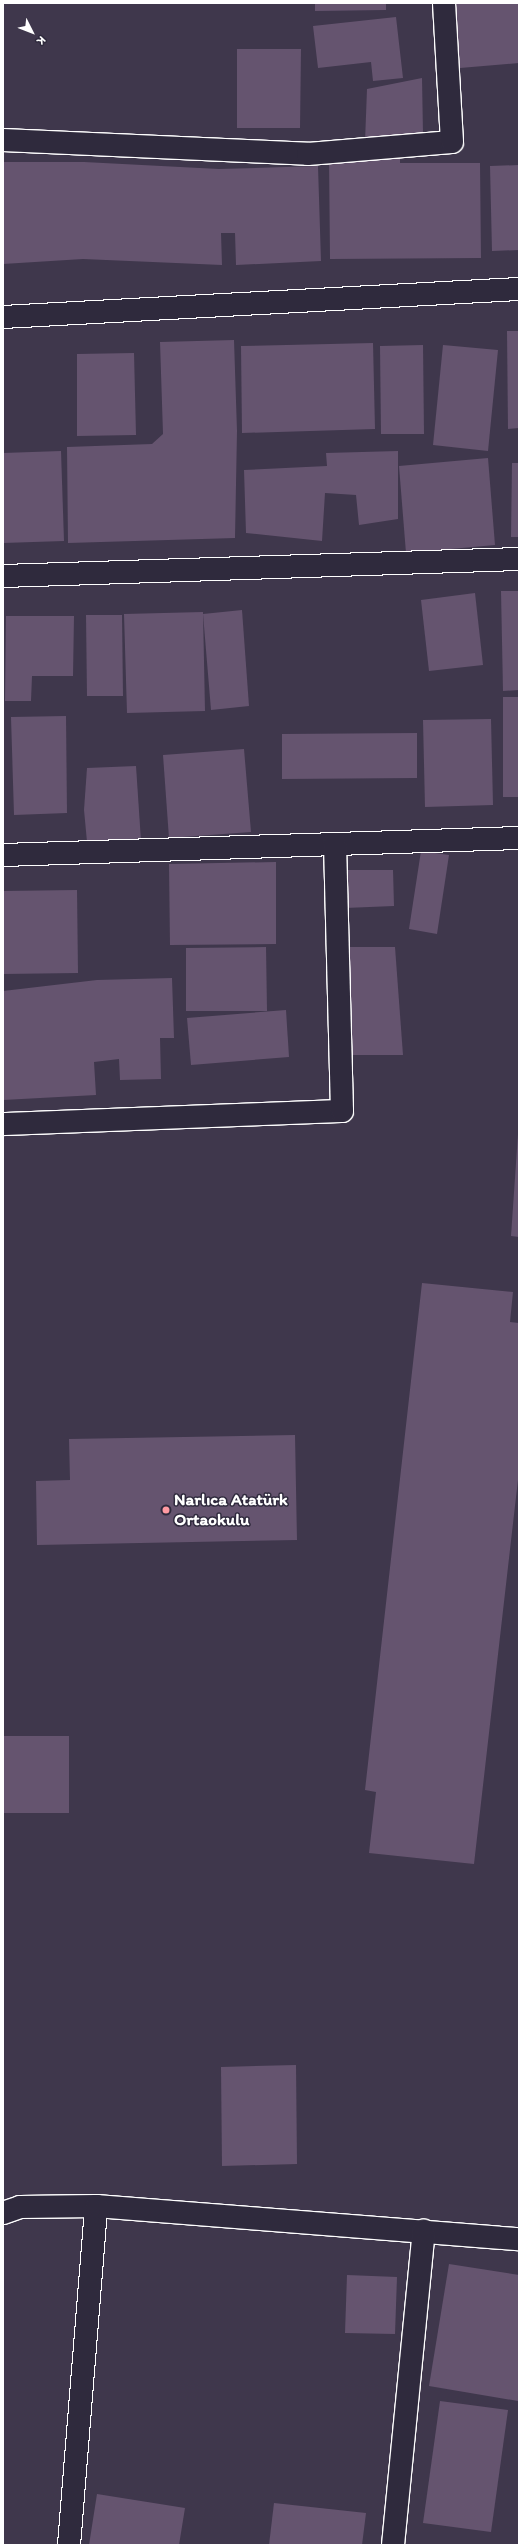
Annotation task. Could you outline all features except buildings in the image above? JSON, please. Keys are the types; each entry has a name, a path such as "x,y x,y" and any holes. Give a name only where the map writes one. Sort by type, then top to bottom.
{"street":[{"path":"3,140 308,154 452,142 444,3"},
{"path":"3,317 519,289"},
{"path":"3,576 519,559"},
{"path":"3,855 519,838"},
{"path":"3,1124 342,1111 335,844"},
{"path":"70,2545 96,2206"},
{"path":"3,2212 20,2207 96,2206 519,2239"},
{"path":"393,2545 424,2231"}],"place":[{"name":"Narlıca Atatürk Ortaokulu","path":"166,1510"}]}
